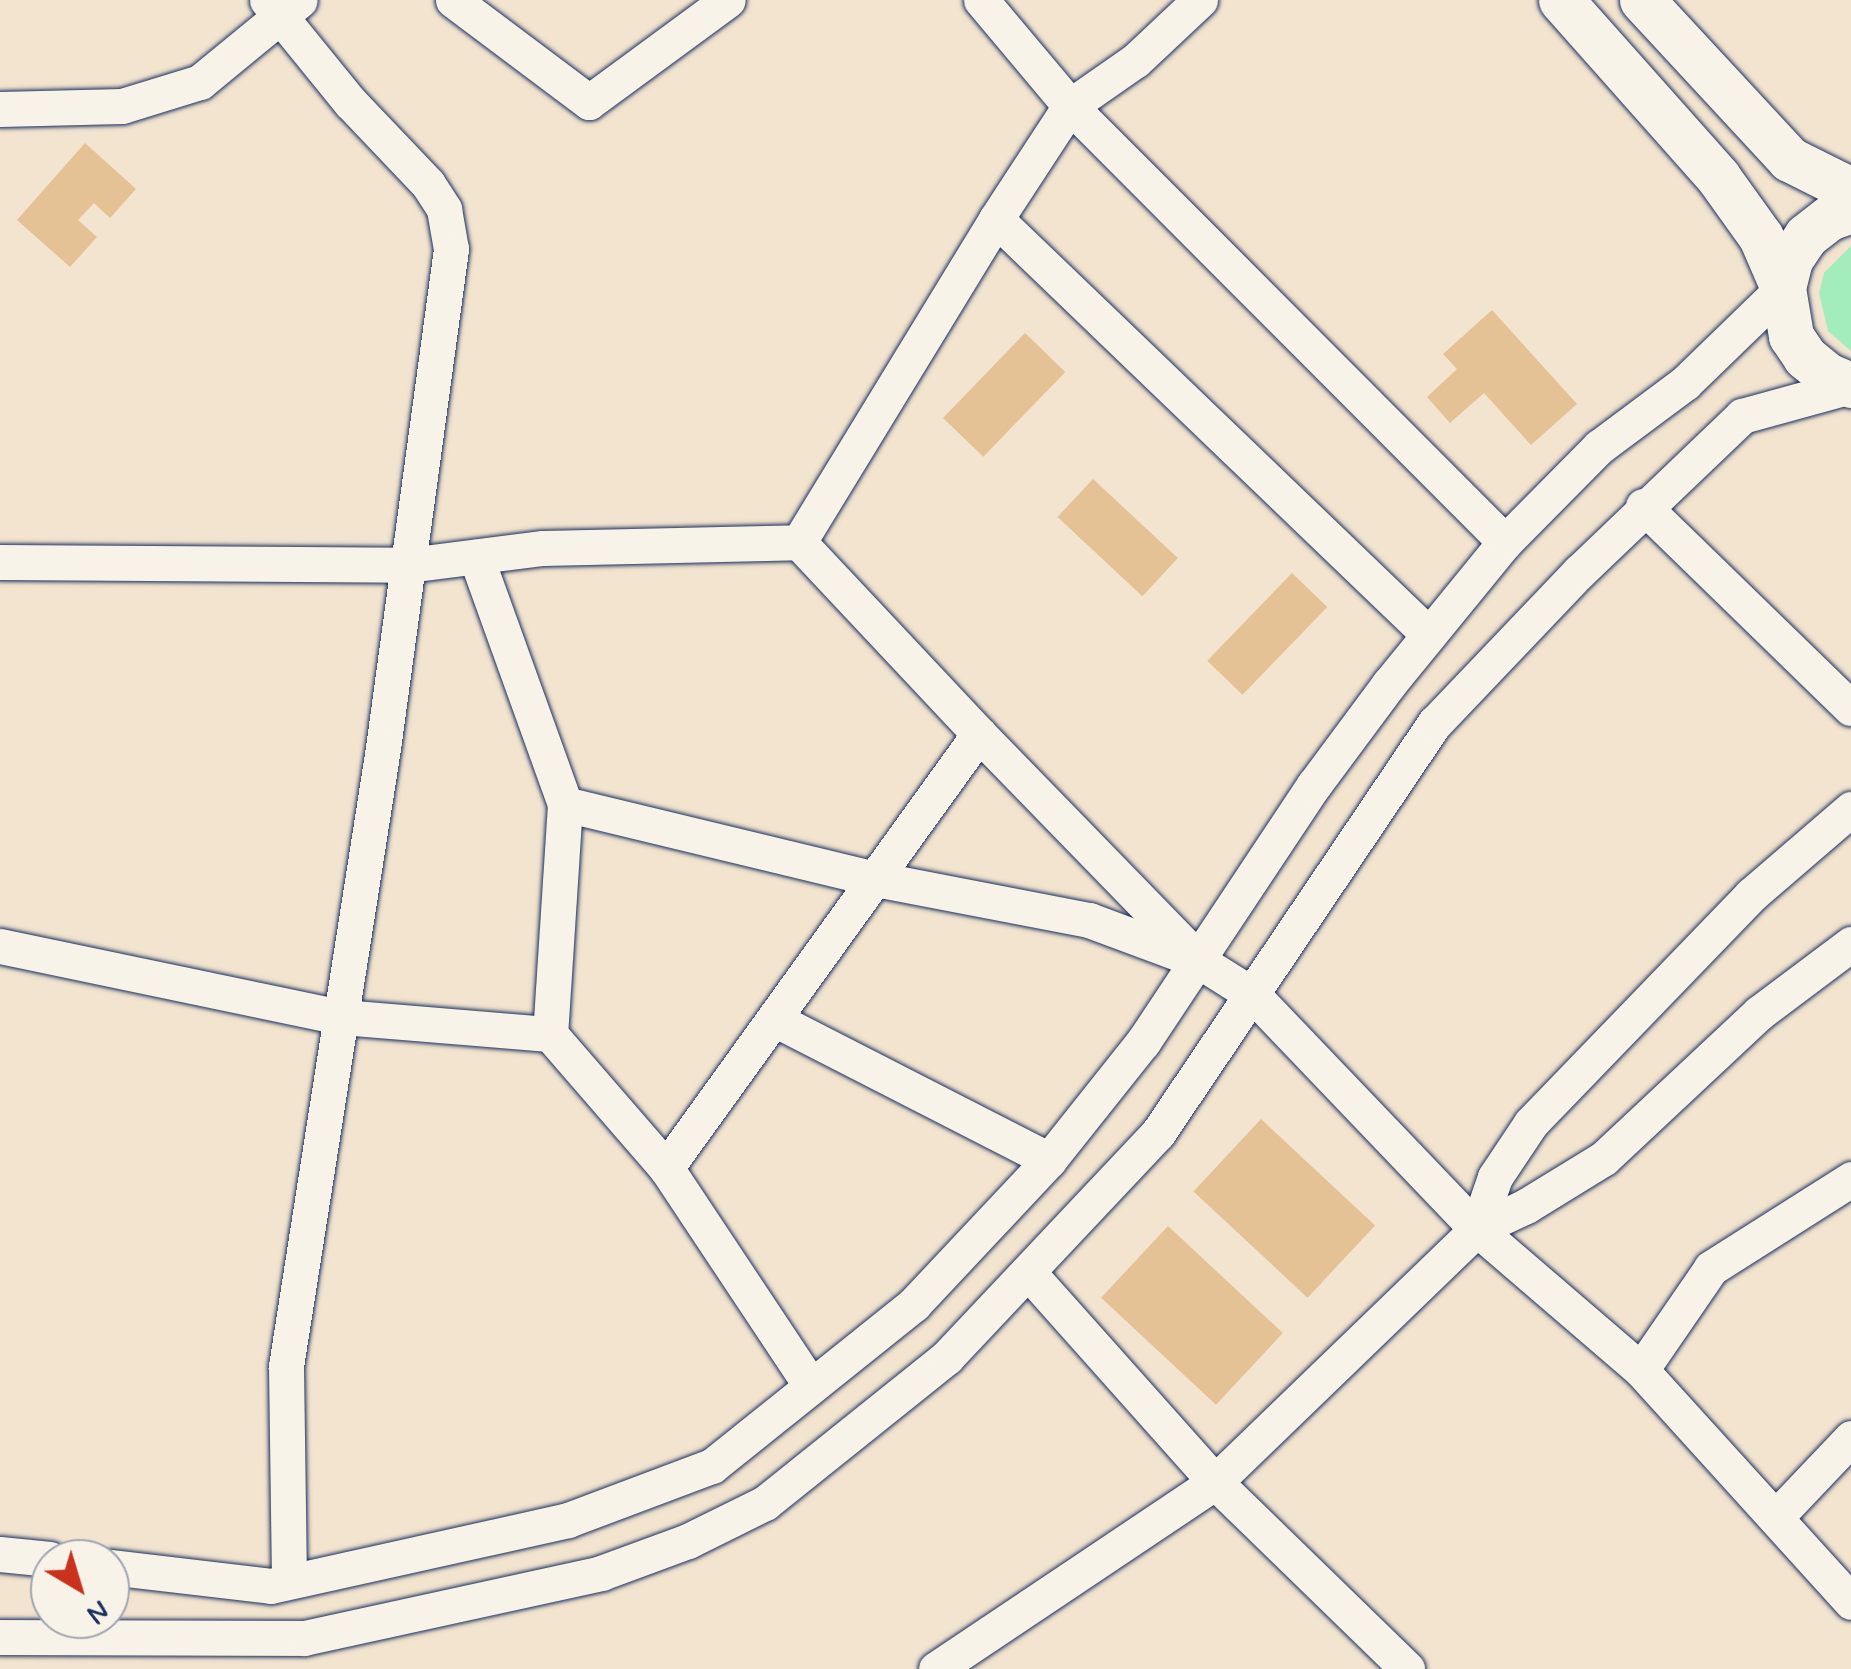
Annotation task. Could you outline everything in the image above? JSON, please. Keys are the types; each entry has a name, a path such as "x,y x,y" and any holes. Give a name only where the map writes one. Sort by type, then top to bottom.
{"main road":[{"path":"1561,0 1718,177 1762,237 1782,288 1791,336 1805,357 1827,375 1851,385"},
{"path":"1642,0 1788,159 1851,190"},
{"path":"1782,288 1790,260 1806,236 1829,218 1851,210"}],"street":[{"path":"453,0 589,102 728,0"},
{"path":"981,0 1070,106 1505,542"},
{"path":"798,542 996,218 1070,106 1136,60 1200,0"},
{"path":"0,109 122,106 200,82 283,5 350,102 428,184 444,209 451,249 408,565 286,1366 289,1582"},
{"path":"996,218 1428,635"},
{"path":"130,1569 253,1585 289,1582 568,1520 712,1466 914,1304 1049,1160 1110,1086 1200,961 1314,785 1428,635 1505,542 1598,447 1684,383 1782,288"},
{"path":"0,1637 229,1653 601,1573 688,1541 766,1503 947,1357 1158,1133 1435,723 1643,506 1742,416 1851,385"},
{"path":"1643,506 1851,708"},
{"path":"0,562 408,565 543,548 798,542 1200,961"},
{"path":"476,556 566,804 550,1034"},
{"path":"666,1168 979,734"},
{"path":"566,804 876,879 1089,920 1200,961 1254,995 1477,1229 1642,1370 1851,1602"},
{"path":"1477,1229 1495,1177 1531,1123 1750,895 1851,809"},
{"path":"936,1669 1215,1482 1477,1229 1526,1206 1604,1158 1759,1013 1851,944"},
{"path":"0,946 341,1017 550,1034 666,1168 811,1386"},
{"path":"774,1020 1049,1160"},
{"path":"1642,1370 1711,1268 1851,1179"},
{"path":"1028,1272 1215,1482 1407,1669"},
{"path":"1776,1517 1851,1438"},
{"path":"0,1554 30,1557"}],"green space":[{"path":"1851,246 1851,351 1828,331 1819,293 1824,273"}],"building":[{"path":"85,143 136,189 110,218 94,203 78,220 97,237 70,267 17,220"},
{"path":"1492,310 1577,404 1531,445 1484,393 1450,423 1427,397 1457,369 1443,354"},
{"path":"1025,333 1065,372 983,457 943,418"},
{"path":"1093,479 1178,558 1142,596 1058,517"},
{"path":"1292,573 1327,607 1242,695 1207,661"},
{"path":"1261,1119 1375,1225 1308,1298 1193,1191"},
{"path":"1168,1226 1283,1333 1216,1405 1101,1298"}]}
